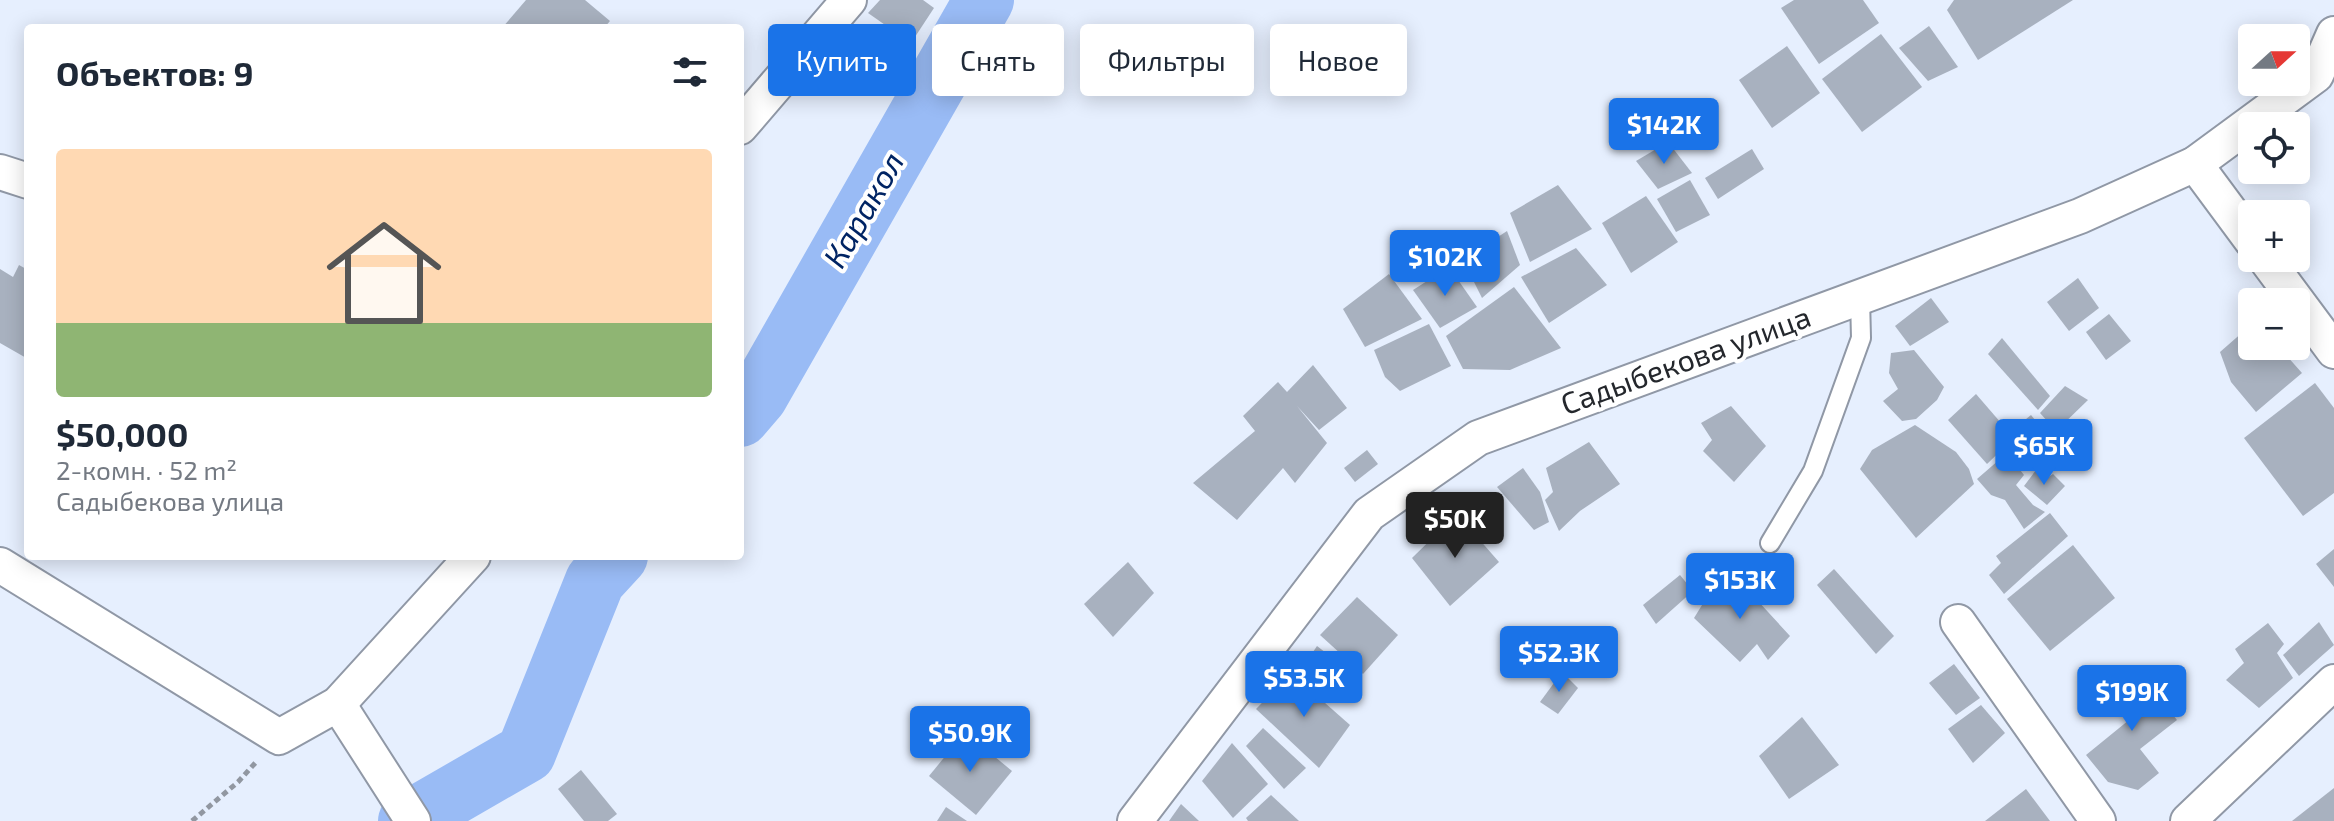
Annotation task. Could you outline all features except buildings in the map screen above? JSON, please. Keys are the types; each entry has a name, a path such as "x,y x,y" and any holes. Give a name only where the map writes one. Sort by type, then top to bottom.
{"street":[{"path":"744,122 849,0"},
{"name":"Садыбекова улица","path":"1135,821 1369,514 1478,438 2080,216 2195,164 2316,75 2334,34"},
{"path":"2195,164 2238,222"},
{"path":"0,172 24,180"},
{"path":"2275,272 2334,351"},
{"path":"0,565 279,737 338,704 469,560"},
{"path":"1958,622 2098,821"},
{"path":"2188,821 2334,682"},
{"path":"338,704 409,814"}],"lane":[{"path":"1770,543 1813,471 1861,338 1860,298"}],"path":[{"path":"192,821 238,782 279,737"}],"waterway":[{"name":"Каракол","path":"744,412 758,396 984,0"},
{"name":"Каракол","path":"408,821 526,753 595,581 614,560"}]}
